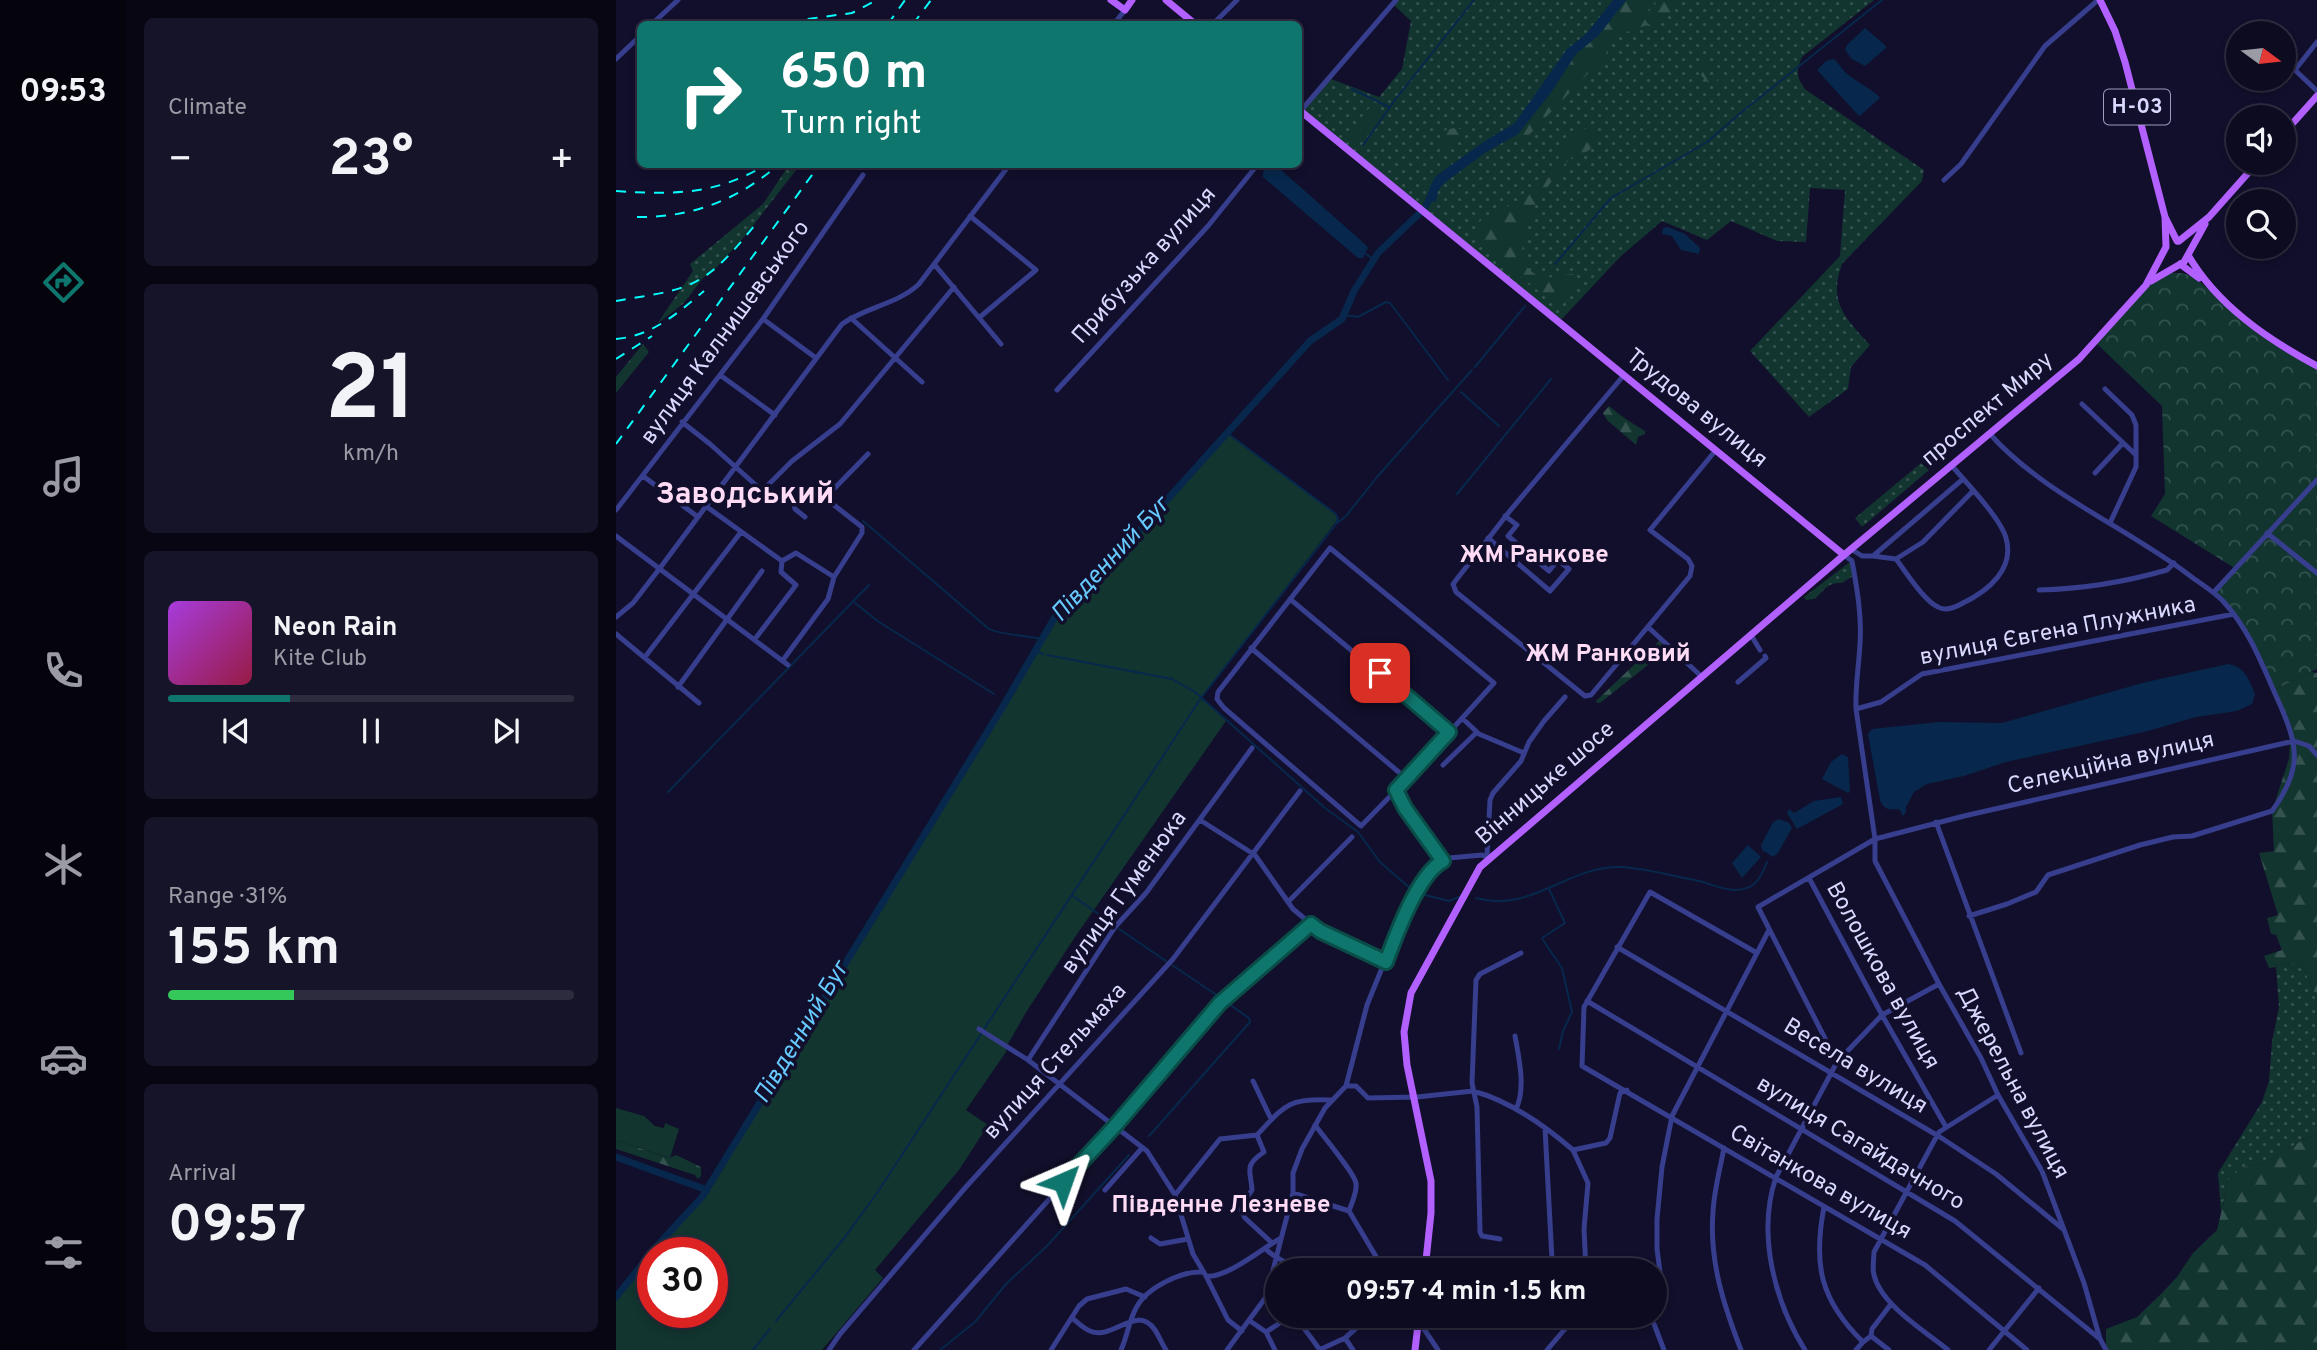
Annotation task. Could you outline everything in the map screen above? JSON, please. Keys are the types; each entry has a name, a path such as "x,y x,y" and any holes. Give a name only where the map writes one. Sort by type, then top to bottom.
{"main road":[{"path":"1111,0 1125,10 1132,0"},
{"path":"1166,0 1191,21"},
{"name":"Н-03","path":"2099,0 2115,31 2126,62 2165,217 2167,261 2205,282 2256,328 2317,366"},
{"path":"2296,118 2317,93"},
{"name":"Трудова вулиця","path":"1302,113 1844,555"},
{"path":"2166,249 2209,217 2246,175"},
{"name":"Н-03","path":"2165,217 2178,241 2186,245 2188,254 2205,282"},
{"path":"2178,265 2188,254 2209,217"},
{"name":"проспект Миру","path":"1751,635 2079,359 2146,285 2166,249"},
{"name":"проспект Миру","path":"2146,285 2178,265"},
{"name":"Вінницьке шосе","path":"1425,1258 1432,1189 1413,1097 1404,1032 1411,993 1473,878 1488,857 1751,635"},
{"path":"1415,1350 1418,1328"}],"street":[{"path":"655,21 678,0"},
{"path":"1216,21 1237,0"},
{"path":"1302,108 1396,0"},
{"path":"1944,180 1961,164 2045,46 2099,0"},
{"path":"1116,21 1125,10"},
{"path":"616,59 637,39"},
{"path":"2317,43 2295,70 2317,93"},
{"path":"616,617 633,603 660,568 842,324 909,294 1007,168"},
{"name":"Прибузька вулиця","path":"1057,390 1208,226 1255,168"},
{"name":"вулиця Калнишевського","path":"616,510 763,319 863,175"},
{"path":"970,216 1037,270 980,317"},
{"path":"934,264 1001,345"},
{"path":"763,490 792,461 840,424 954,288"},
{"path":"851,318 922,382"},
{"path":"763,319 816,358"},
{"path":"720,374 775,415"},
{"path":"1624,375 1455,578 1453,588 1585,696 1591,695 1690,576 1692,566 1688,559 1650,530 1716,450"},
{"path":"2105,389 2135,419 2136,467 2110,523"},
{"path":"2082,404 2136,455"},
{"path":"682,422 756,486 793,501 806,502 825,498 868,454"},
{"path":"1969,916 2036,892 2048,875 2140,845 2192,836 2272,811 2296,765 2294,741 2265,665 2234,614 2214,592 2009,456 1990,434"},
{"path":"2095,474 2122,444"},
{"path":"1896,559 1929,600 1938,607 1948,609 1987,590 2005,566 2008,548 2005,534 1952,466"},
{"path":"643,476 698,517"},
{"path":"1871,556 1963,479"},
{"path":"2214,592 2317,480"},
{"path":"1851,549 1862,556 1896,559 1929,536 1972,492"},
{"path":"616,536 785,663 828,600 834,578 862,533 862,527 825,498"},
{"path":"793,501 795,509 805,517"},
{"path":"706,507 782,561"},
{"path":"1488,538 1550,591 1569,569 1558,560 1549,571 1508,536 1517,525 1505,516"},
{"path":"645,657 741,532"},
{"path":"2267,533 2317,573"},
{"path":"1330,548 1494,683 1361,826 1224,708 1217,699 1218,692 1290,598 1330,548"},
{"path":"782,561 796,553 834,578"},
{"path":"1844,555 1852,561 1861,640 1855,691 1856,709 1875,839"},
{"path":"755,639 796,584 781,572 782,561"},
{"path":"2039,590 2104,584 2167,570 2174,563"},
{"path":"678,687 762,571"},
{"path":"1290,598 1449,732"},
{"name":"вулиця Євгена Плужника","path":"1856,709 1881,702 1922,674 2234,614"},
{"path":"1648,627 1701,676"},
{"path":"616,634 699,703"},
{"path":"1751,635 1760,650"},
{"path":"1251,648 1407,779"},
{"path":"1738,682 1766,658 1765,656"},
{"path":"1265,1248 1277,1258 1293,1193 1293,1173 1315,1125 1331,1100 1346,1086 1367,1005 1401,920 1433,868 1443,861 1488,857 1490,800 1493,793 1521,761 1544,721 1564,697"},
{"path":"1462,718 1476,733 1524,753"},
{"path":"1443,765 1476,733"},
{"path":"2294,741 2309,746 2317,755"},
{"name":"Селекційна вулиця","path":"1769,930 1758,907 1875,839 1936,822 2294,741"},
{"name":"вулиця Гуменюка","path":"1028,1060 1115,927 1146,893 1252,748"},
{"path":"1396,790 1405,808 1443,861"},
{"name":"вулиця Стельмаха","path":"829,1350 965,1188 1173,959 1300,791"},
{"path":"1200,820 1254,854 1268,870 1288,902 1320,931 1386,962"},
{"path":"1936,822 2021,1053"},
{"path":"1288,902 1352,837"},
{"name":"Джерельна вулиця","path":"1875,839 1875,862 1981,1058 1998,1095 2042,1171 2066,1231 2100,1339 2106,1350"},
{"name":"Волошкова вулиця","path":"1809,878 1882,1015 1947,1127"},
{"path":"1587,1001 1650,892 1757,953"},
{"path":"914,1350 1115,1126 1220,1003 1311,924"},
{"path":"1769,930 1837,1062"},
{"path":"1658,1258 1657,1219 1662,1167 1672,1116 1769,930"},
{"name":"Весела вулиця","path":"1618,947 1937,1136 1996,1174 2066,1231"},
{"path":"1500,1239 1482,1236 1480,1232 1472,1029 1476,981 1480,974 1521,953"},
{"path":"1805,1350 1780,1298 1770,1262 1768,1220 1776,1177 1837,1062 1882,1015 1939,984"},
{"name":"Світанкова вулиця","path":"1587,1001 1584,1007 1582,1066 1925,1265 2028,1350"},
{"name":"вулиця Сагайдачного","path":"1587,1001 1955,1221 2100,1339"},
{"path":"979,1030 1028,1060 1142,1148 1175,1195 1188,1239 1228,1320 1242,1331"},
{"path":"1515,1036 1520,1081 1520,1099 1516,1109"},
{"path":"1253,1080 1271,1119"},
{"path":"1346,1086 1356,1086 1368,1098 1473,1091 1516,1109 1545,1128 1573,1150 1588,1183 1584,1229 1585,1258"},
{"path":"1573,1150 1606,1143 1610,1138 1620,1093 1627,1090"},
{"path":"1948,1350 1891,1304 1874,1275 1874,1252 1937,1136 1998,1095"},
{"path":"1175,1195 1220,1139 1257,1135 1291,1103 1307,1099 1331,1100"},
{"path":"1315,1125 1356,1179 1357,1186 1349,1211"},
{"path":"1545,1128 1552,1258"},
{"path":"1257,1135 1264,1153 1252,1162 1248,1169 1253,1186 1240,1208 1245,1218 1272,1243"},
{"path":"1724,1147 1712,1213 1713,1246 1719,1289 1741,1350"},
{"path":"1105,1190 1142,1148"},
{"path":"1293,1193 1349,1211 1377,1258"},
{"path":"1824,1207 1818,1238 1819,1268 1831,1301 1863,1342"},
{"path":"1151,1238 1160,1244 1188,1239"},
{"path":"1121,1350 1136,1308 1145,1297 1177,1277 1191,1272 1204,1274 1209,1278 1223,1272 1282,1238"},
{"path":"1989,1350 2039,1288"},
{"path":"1051,1350 1087,1299 1126,1289 1145,1297"},
{"path":"1227,1350 1265,1298"},
{"path":"1856,1350 1871,1336 1872,1329 1891,1304"},
{"path":"1072,1318 1090,1331 1105,1333 1133,1319 1141,1320 1155,1329 1166,1350"},
{"path":"1250,1321 1266,1332 1275,1350"},
{"path":"1266,1332 1272,1328"},
{"path":"1304,1328 1320,1350 1345,1338 1356,1328"},
{"path":"1425,1328 1438,1350"},
{"path":"1547,1350 1566,1328"},
{"path":"1656,1328 1664,1350"},
{"path":"1871,1336 1889,1350"},
{"path":"1345,1338 1353,1350"}],"green space":[{"path":"1398,0 1874,0 1802,57 1798,70 1800,82 1806,90 1924,170 1922,181 1842,264 1837,289 1841,309 1870,345 1851,367 1848,389 1809,417 1750,351 1840,256 1845,190 1810,188 1806,242 1777,241 1731,221 1707,240 1662,221 1620,257 1560,321 1303,111 1331,79 1379,97 1402,69 1411,21 1394,5"},
{"path":"1626,0 1642,0 1646,9 1653,13 1658,12 1655,3 1657,0 1680,0 1674,11 1665,18 1630,31 1611,43 1606,55 1523,141 1520,137 1521,130 1550,94 1576,54 1599,35"},
{"path":"1707,60 1725,75 1724,82 1717,89 1715,86 1720,77 1710,68 1705,72 1713,82 1711,86 1698,72"},
{"path":"1372,105 1381,113 1358,143 1346,135"},
{"path":"1590,127 1596,133 1592,147 1565,164 1540,197 1526,227 1523,257 1533,273 1543,277 1574,274 1578,287 1568,300 1552,302 1480,243 1475,234 1482,218 1533,190 1552,169 1570,140"},
{"path":"1457,128 1464,130 1460,141 1449,149 1442,146 1440,133"},
{"path":"787,168 798,168 745,236 716,268 703,278 684,303 657,324 693,271 690,264 763,204"},
{"path":"2171,273 2195,277 2231,310 2317,368 2317,669 2274,690 2264,662 2251,638 2216,592 2236,569 2151,516 2165,494 2162,406 2096,343 2147,286"},
{"path":"643,344 649,352 616,393 616,377"},
{"path":"1609,406 1645,431 1645,434 1638,437 1636,445 1607,420 1603,413"},
{"path":"1227,433 1336,514 1338,519 1202,697 1226,721 1075,937 1025,1014 1006,1052 966,1110 988,1125 959,1170 875,1270 883,1278 822,1350 616,1350 616,1297 637,1271 637,1328 728,1328 728,1237 665,1237 702,1197 1002,708 1059,610 1109,564"},
{"path":"1921,463 1929,470 1862,527 1855,518"},
{"path":"1850,562 1853,576 1842,583 1829,586 1814,599 1806,600 1804,597"},
{"path":"1659,641 1668,649 1600,703 1595,702"},
{"path":"2311,672 2317,673 2317,998 2302,965 2279,964 2269,968 2264,956 2282,950 2276,935 2271,934 2267,918 2278,915 2259,853 2274,851 2272,811 2289,759 2290,742 2294,741 2274,690"},
{"path":"2279,964 2302,965 2317,998 2317,1135 2308,1137 2264,1163 2243,1167 2229,1179 2221,1212 2218,1173 2262,1102 2269,1081 2272,1042 2279,1007 2276,967"},
{"path":"616,1108 644,1116 655,1126 664,1128 665,1123 679,1129 670,1158 616,1140"},
{"path":"2317,1135 2317,1350 2106,1350 2106,1329 2137,1317 2177,1277 2193,1253 2217,1230 2229,1179 2243,1167 2264,1163 2308,1137"},
{"path":"616,1140 669,1158 676,1155 701,1167 701,1176 698,1179 695,1175 616,1149"}],"water":[{"path":"1613,0 1626,0 1599,35 1576,54 1550,94 1518,134 1486,152 1443,184 1438,191 1436,202 1427,200 1430,186 1436,176 1515,123 1567,49 1586,34"},
{"path":"1865,28 1886,48 1865,66 1852,59 1845,50"},
{"path":"1834,59 1849,75 1880,98 1859,116 1817,70 1826,61"},
{"path":"1266,168 1280,169 1366,245 1368,248 1363,258 1358,258 1263,177"},
{"path":"1668,227 1685,234 1700,248 1699,254 1681,250 1672,236 1662,234 1663,228"},
{"path":"2228,664 2242,671 2255,694 2252,704 2237,711 2196,717 2148,731 2006,762 1964,776 1927,784 1914,792 1903,816 1899,809 1887,809 1880,800 1868,734 1872,729 1939,722 2002,723 2142,683"},
{"path":"1842,754 1848,757 1848,793 1822,779 1831,762"},
{"path":"1841,797 1843,804 1797,829 1787,813 1789,809 1794,813 1814,801"},
{"path":"1779,819 1789,823 1792,828 1773,857 1762,850 1761,845 1773,822"},
{"path":"1748,845 1761,857 1742,878 1732,863"}],"waterway":[{"path":"1363,145 1474,0"},
{"path":"1555,264 1611,198 1707,142 1882,0"},
{"path":"1352,89 1389,107"},
{"name":"Південний Буг","path":"616,1297 656,1247 702,1197 1002,708 1059,610 1109,564 1310,341 1342,319 1354,291 1378,253 1425,208 1432,193"},
{"path":"1366,254 1373,259"},
{"path":"1345,315 1358,317 1386,302 1390,303 1448,380"},
{"path":"1475,367 1525,306"},
{"path":"984,1029 1201,698 1336,524 1346,516 1472,370"},
{"path":"1457,494 1551,379"},
{"path":"1461,392 1499,426"},
{"path":"1227,433 1336,514 1336,523"},
{"path":"863,521 989,629 1042,639"},
{"path":"668,792 869,585"},
{"path":"855,603 879,622 994,694"},
{"path":"1035,651 1043,654"},
{"path":"1047,655 1172,679 1195,692 1325,808 1358,832 1380,862 1411,889"},
{"path":"1476,898 1514,900 1584,873 1621,867 1649,870 1739,890 1753,885 1762,875 1767,862"},
{"path":"1542,938 1565,923 1549,889"},
{"path":"1421,894 1449,901 1459,897"},
{"path":"1073,896 1114,925"},
{"path":"1119,929 1166,961"},
{"path":"1543,940 1562,968 1572,1012 1563,1031 1559,1049"},
{"path":"1172,965 1221,998"},
{"path":"1149,1136 1250,1022 1249,1018 1226,1002"},
{"path":"776,1321 845,1237 877,1193 981,1034"},
{"path":"940,1350 975,1322 1006,1284 1046,1247 1129,1155"},
{"path":"616,1157 707,1190"},
{"path":"753,1350 770,1329"}],"railway":[{"path":"792,21 852,13 877,0"},
{"path":"890,21 905,0"},
{"path":"915,21 931,0"},
{"path":"616,191 694,191 730,182 759,168"},
{"path":"637,217 676,214 713,204 747,188 774,168"},
{"path":"616,444 817,168"},
{"path":"616,301 674,290 701,279 726,258 756,224"},
{"path":"616,339 653,328 704,291"},
{"path":"616,359 652,336"}],"district":[{"name":"Заводський","path":"745,495"},
{"name":"ЖМ Ранкове","path":"1534,556"},
{"name":"ЖМ Ранковий","path":"1608,655"},
{"name":"Південне Лезневе","path":"1221,1206"}],"route":[{"path":"1063,1182 1115,1126 1220,1003 1311,924 1320,931 1386,962 1401,920 1433,868 1443,861 1405,808 1396,790 1449,732 1380,673"}]}
